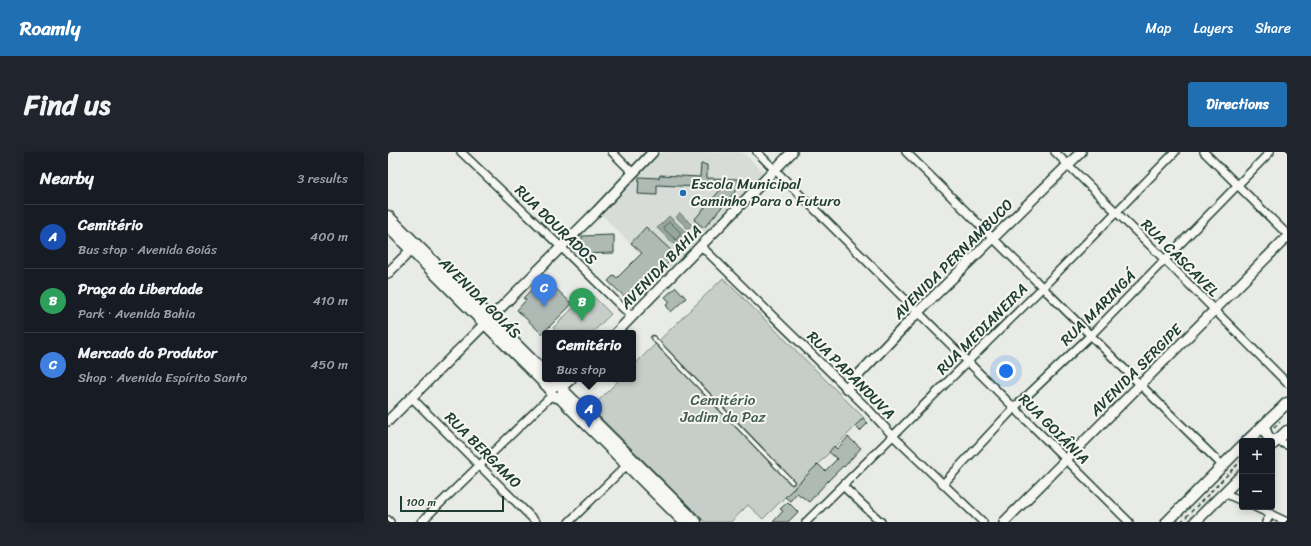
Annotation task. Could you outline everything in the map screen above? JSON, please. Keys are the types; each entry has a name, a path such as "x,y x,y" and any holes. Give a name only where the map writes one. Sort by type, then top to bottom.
{"main road":[{"name":"AVENIDA GOIÁS","path":"388,216 488,321 542,374"},
{"name":"AVENIDA GOIÁS","path":"388,227 542,370"},
{"name":"AVENIDA GOIÁS","path":"557,389 629,462 684,522"},
{"path":"1250,438 1287,403"},
{"path":"1264,425 1267,436 1270,438"},
{"path":"1275,443 1287,431"},
{"path":"1167,522 1239,449"},
{"name":"AVENIDA GOIÁS","path":"629,462 696,522"},
{"path":"1195,522 1239,478"}],"street":[{"name":"RUA DOURADOS","path":"462,152 632,317"},
{"path":"612,152 633,173"},
{"path":"388,422 654,152"},
{"name":"RUA GOIÂNIA","path":"757,152 1129,522"},
{"name":"AVENIDA BAHIA","path":"619,330 792,152"},
{"path":"906,152 1222,465"},
{"name":"RUA CASCAVEL","path":"1055,152 1287,383"},
{"name":"AVENIDA PERNAMBUCO","path":"846,388 918,312 1081,152"},
{"name":"RUA MEDIANEIRA","path":"806,522 1043,287 1175,152"},
{"path":"1204,152 1287,236"},
{"name":"RUA MARINGÁ","path":"944,483 1014,408 1091,335 1270,152"},
{"name":"AVENIDA SERGIPE","path":"1004,522 1287,236"},
{"name":"RUA PAPANDUVA","path":"701,246 893,436 944,483 983,522"},
{"path":"388,273 411,250"},
{"path":"421,522 557,389 567,382"},
{"name":"RUA BERGAMO","path":"412,398 536,522"},
{"path":"1275,443 1287,445"},
{"path":"570,522 629,462"},
{"path":"843,486 881,522"},
{"path":"1224,493 1239,500"},
{"path":"1262,510 1287,522"},
{"path":"1266,522 1270,514"}],"lane":[{"path":"653,338 792,482"}],"path":[{"path":"1267,436 1282,420"},
{"path":"1181,522 1239,463"}],"shaded area":[{"name":"Escola Municipal Caminho Para o Futuro","path":"662,152 742,152 764,172 662,276 602,215"}],"green space":[{"name":"Cemitério Jadim da Paz","path":"723,278 864,418 763,519 748,505 731,522 705,522 591,408 617,382 636,382 636,363"},
{"path":"589,292 611,314 595,330 555,330 553,328"}],"water":[{"path":"680,213 692,225 688,229 676,217"},
{"path":"669,216 688,234 676,246 657,228"}],"building":[{"path":"701,164 707,165 707,178 738,179 738,188 704,228 694,220 722,188 657,185 657,195 638,194 639,177 659,178 660,175 700,177"},
{"path":"646,227 676,255 660,271 659,269 629,301 608,281 614,275 617,278 642,253 631,243"},
{"path":"614,235 614,253 582,254 582,236"},
{"path":"544,277 572,304 546,330 542,330 542,334 517,310 526,300 523,298"},
{"path":"676,287 686,298 671,312 666,305 670,302 665,297"},
{"path":"863,418 868,423 860,431 855,426"},
{"path":"848,437 861,448 809,502 797,493 790,501 785,497 818,464 825,471 837,459 829,452 834,446 837,449"},
{"path":"788,502 798,512 788,522 773,522 783,511 780,509"}],"place":[{"name":"Escola Municipal Caminho Para o Futuro","path":"683,193"},
{"name":"Mercado do Produtor","path":"544,307"},
{"name":"Praça da Liberdade","path":"582,321"},
{"name":"Cemitério","path":"589,428"}]}
